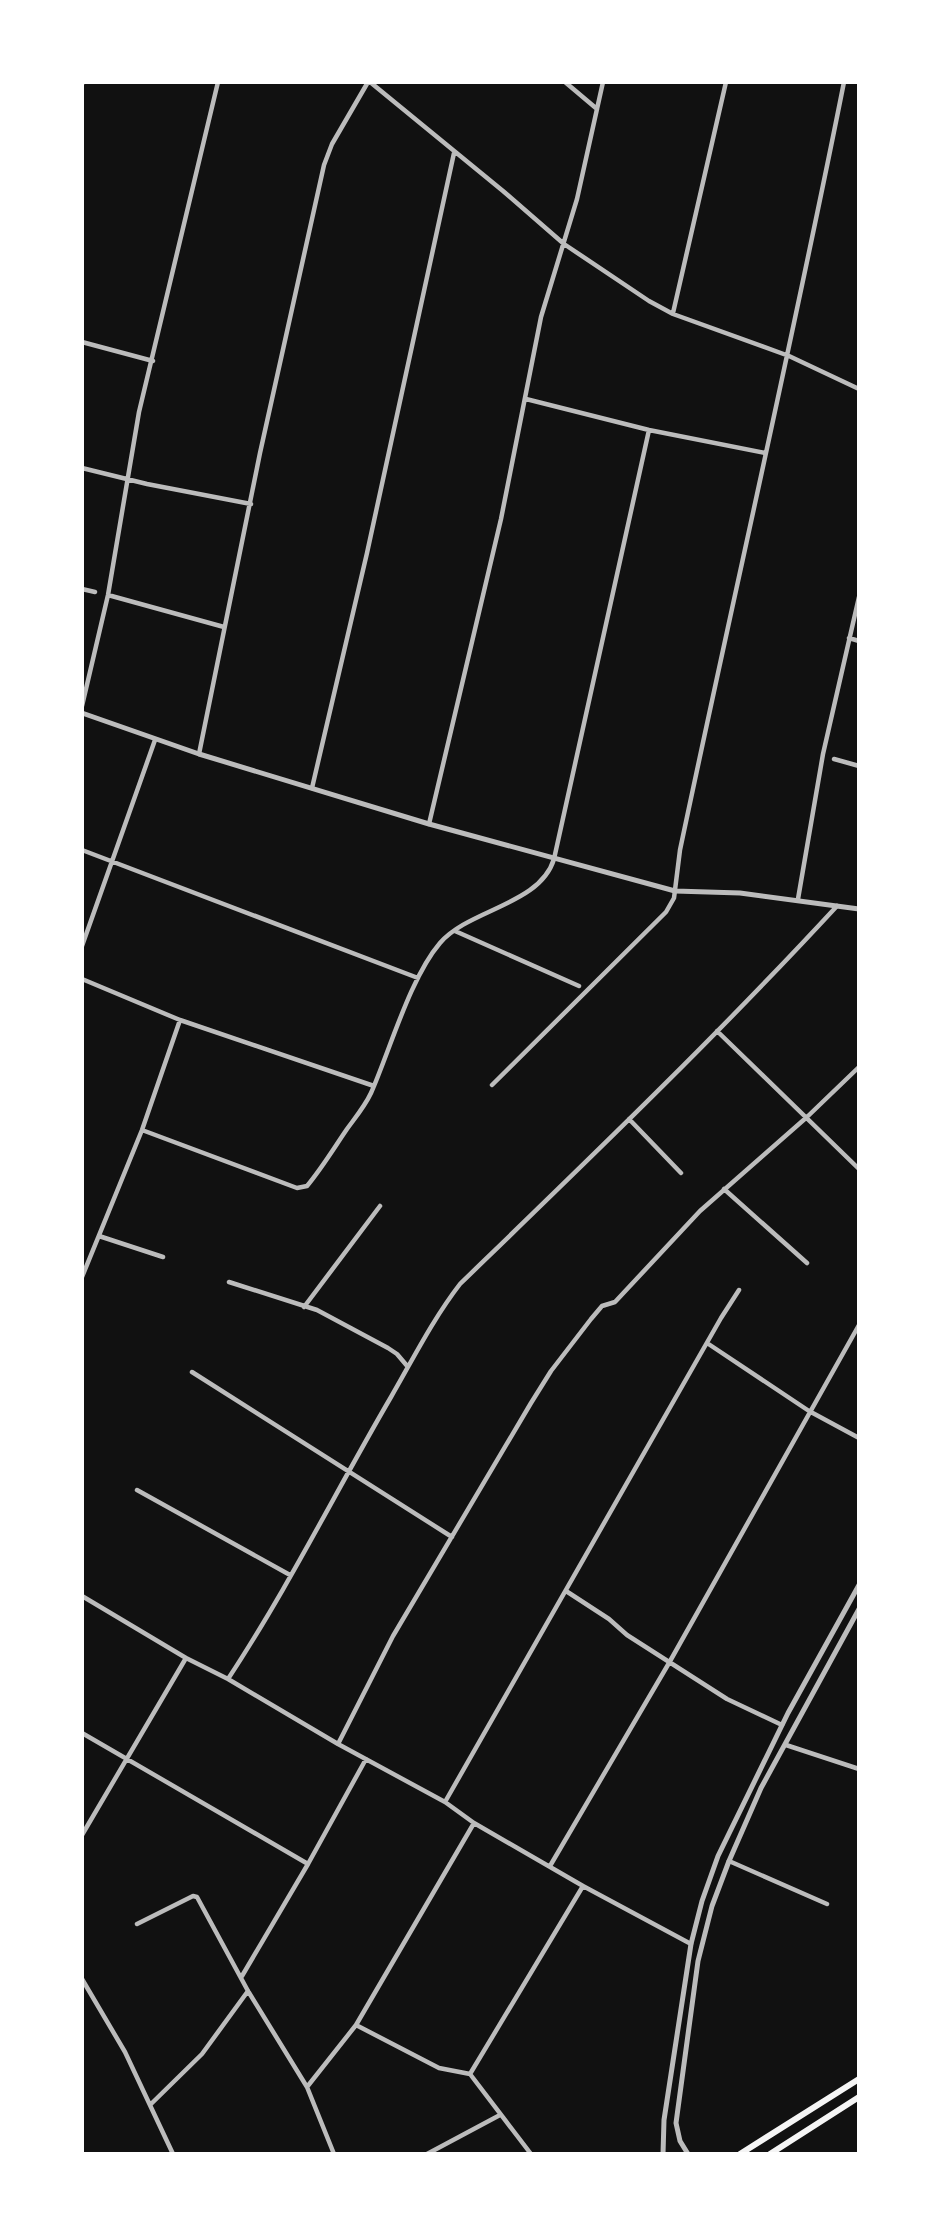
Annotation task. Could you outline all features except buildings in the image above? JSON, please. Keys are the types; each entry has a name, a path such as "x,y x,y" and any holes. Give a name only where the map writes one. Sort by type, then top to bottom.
{"main road":[{"path":"740,2154 859,2079"},
{"path":"771,2154 859,2097"}],"street":[{"path":"82,706 108,595 134,438 218,82"},
{"path":"199,754 327,155 369,82 564,244 649,301 673,314 789,356 859,389"},
{"path":"565,82 597,109"},
{"path":"429,824 501,519 541,317 577,199 603,82"},
{"path":"673,314 726,82"},
{"path":"492,1085 671,904 680,850 765,453 789,356 844,82"},
{"path":"312,788 370,540 454,153"},
{"path":"82,342 153,361"},
{"path":"526,399 649,430 765,453"},
{"path":"142,1130 298,1188 307,1186 369,1097 418,978 440,943 454,931 504,905 547,875 554,859 649,430"},
{"path":"82,468 128,480 251,504"},
{"path":"82,589 95,592"},
{"path":"108,595 224,627"},
{"path":"798,900 823,754 859,597"},
{"path":"849,638 859,641"},
{"path":"82,713 155,740 429,824 675,891 740,893 859,909"},
{"path":"82,946 155,740"},
{"path":"834,758 859,766"},
{"path":"82,850 418,978"},
{"path":"228,1679 278,1600 348,1470 440,1312 460,1284 717,1031 837,906"},
{"path":"454,931 579,986"},
{"path":"82,979 180,1020 374,1086"},
{"path":"82,1277 142,1130 180,1020"},
{"path":"717,1031 859,1169"},
{"path":"338,1744 393,1636 551,1371 591,1319 602,1306 615,1301 700,1211 807,1117 859,1067"},
{"path":"629,1119 681,1173"},
{"path":"724,1189 807,1263"},
{"path":"304,1307 380,1206"},
{"path":"99,1236 163,1257"},
{"path":"229,1282 317,1310 388,1348 408,1367"},
{"path":"444,1802 739,1290"},
{"path":"551,1866 859,1325"},
{"path":"707,1343 809,1411 859,1438"},
{"path":"192,1372 452,1537"},
{"path":"137,1490 290,1575"},
{"path":"663,2154 664,2120 691,1944 718,1856 782,1725 859,1586"},
{"path":"566,1591 610,1619 626,1635 727,1699 782,1725"},
{"path":"82,1596 186,1658 228,1679 444,1802 583,1886 691,1944"},
{"path":"687,2153 680,2141 676,2123 698,1962 712,1906 761,1788 859,1609"},
{"path":"82,1835 186,1658"},
{"path":"82,1733 309,1864"},
{"path":"786,1745 859,1769"},
{"path":"241,1977 309,1864 366,1759"},
{"path":"307,2087 356,2025 474,1822"},
{"path":"729,1861 827,1904"},
{"path":"470,2074 583,1886"},
{"path":"137,1924 193,1896 197,1897 248,1991 307,2087 334,2154"},
{"path":"82,1979 125,2052 173,2154"},
{"path":"151,2104 202,2054 248,1991"},
{"path":"356,2025 439,2068 470,2074 531,2154"},
{"path":"427,2154 500,2115"}]}
